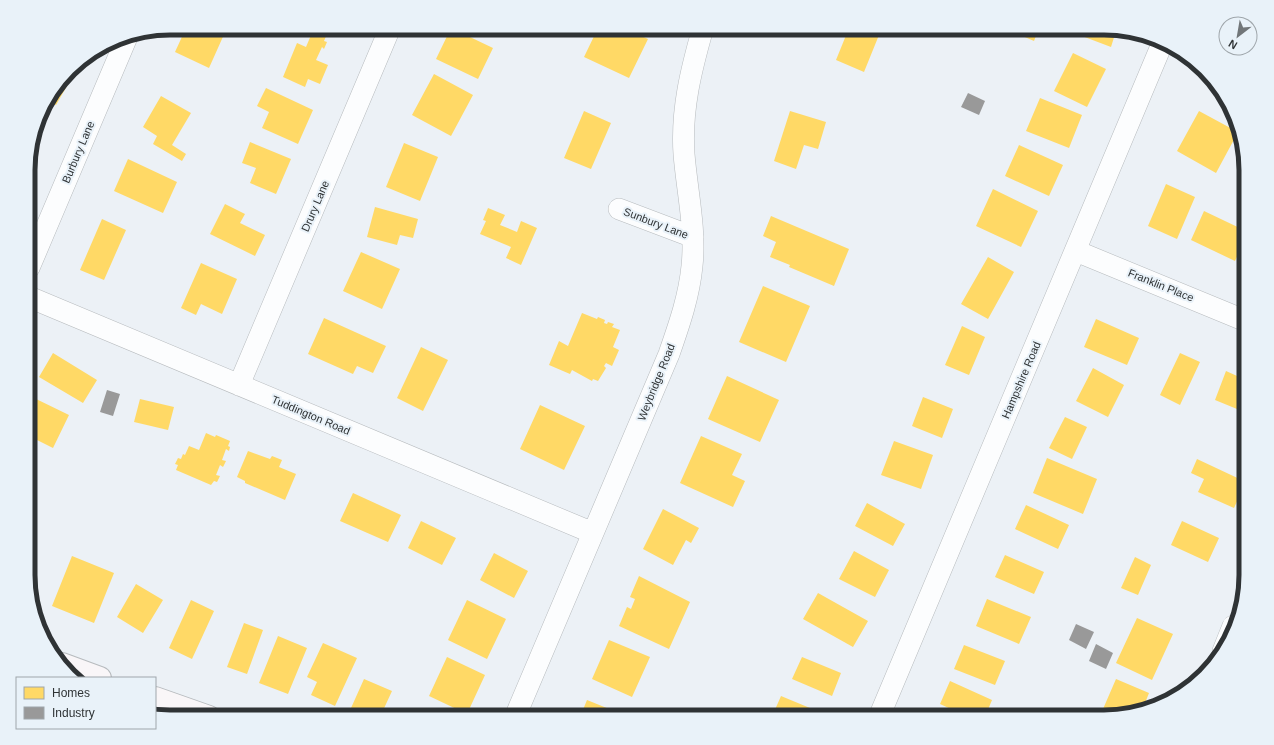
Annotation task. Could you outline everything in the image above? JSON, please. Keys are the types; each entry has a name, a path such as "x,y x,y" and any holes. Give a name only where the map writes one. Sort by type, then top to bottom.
{"main road":[{"path":"73,668 97,677"},
{"path":"156,698 189,710"}],"street":[{"name":"Drury Lane","path":"239,385 387,35"},
{"name":"Weybridge Road","path":"518,710 669,354 685,307 692,266 693,237 684,153 684,126 688,80 701,35"},
{"name":"Burbury Lane","path":"35,254 123,43"},
{"name":"Hampshire Road","path":"882,710 1161,47"},
{"name":"Sunbury Lane","path":"619,209 693,237"},
{"name":"Franklin Place","path":"1076,251 1239,318"},
{"name":"Tuddington Road","path":"35,300 594,533"}],"building: Homes":[{"path":"183,35 224,35 209,68 175,52"},
{"path":"311,35 327,35 324,41 327,42 324,49 322,47 316,60 328,65 320,84 308,79 305,87 283,77 297,43 306,47"},
{"path":"448,35 466,35 493,48 478,79 436,59"},
{"path":"595,35 639,35 648,39 629,78 584,57"},
{"path":"846,35 879,35 864,72 836,60"},
{"path":"1020,35 1036,35 1034,41"},
{"path":"1079,35 1115,36 1111,47"},
{"path":"1073,53 1106,69 1087,107 1054,91"},
{"path":"434,74 473,95 451,136 412,115"},
{"path":"71,79 56,105 53,102"},
{"path":"266,88 313,110 298,144 262,128 269,112 257,106"},
{"path":"161,96 191,113 172,145 186,154 182,161 153,144 157,136 143,127"},
{"path":"1040,98 1082,115 1069,148 1026,131"},
{"path":"584,111 611,123 591,169 564,158"},
{"path":"790,111 826,122 818,149 804,145 796,169 774,161"},
{"path":"1199,111 1232,129 1235,138 1216,173 1177,151"},
{"path":"250,142 291,159 276,194 250,183 256,168 242,163"},
{"path":"404,143 438,157 420,201 386,187"},
{"path":"1019,145 1063,165 1049,196 1005,176"},
{"path":"128,159 177,182 163,213 114,191"},
{"path":"1166,184 1195,197 1177,239 1148,226"},
{"path":"993,189 1038,211 1021,247 976,226"},
{"path":"225,204 245,214 240,223 265,235 255,256 210,234"},
{"path":"375,207 418,219 413,238 400,235 397,245 367,237"},
{"path":"488,208 505,215 500,225 517,232 521,221 537,228 521,265 506,258 511,247 480,234 486,221 483,220"},
{"path":"1204,211 1239,228 1239,253 1235,261 1191,240"},
{"path":"771,216 849,249 834,286 789,267 790,265 770,257 776,242 763,236"},
{"path":"102,219 126,230 104,280 80,270"},
{"path":"361,252 400,269 382,309 343,291"},
{"path":"988,257 1014,272 988,319 961,304"},
{"path":"201,263 237,279 222,314 201,304 196,315 181,308"},
{"path":"763,286 810,306 786,362 739,342"},
{"path":"582,313 597,319 598,317 605,320 604,323 607,324 608,322 614,324 612,327 620,330 613,347 619,350 612,366 606,363 604,366 606,368 598,381 593,379 592,381 572,370 570,374 549,365 559,341 568,346"},
{"path":"324,318 386,346 373,373 357,366 353,374 308,354"},
{"path":"1096,319 1139,338 1127,365 1084,347"},
{"path":"962,326 985,337 969,375 945,365"},
{"path":"421,347 448,360 423,411 397,398"},
{"path":"53,353 97,380 83,403 39,377"},
{"path":"1180,353 1200,362 1180,405 1160,395"},
{"path":"1093,368 1124,385 1108,417 1076,401"},
{"path":"1226,371 1239,377 1239,404 1237,409 1215,400"},
{"path":"727,376 779,400 760,442 708,419"},
{"path":"923,397 953,409 942,438 912,426"},
{"path":"35,398 69,415 53,448 35,439"},
{"path":"140,399 174,407 168,430 134,422"},
{"path":"540,405 585,426 564,470 520,449"},
{"path":"1065,417 1087,427 1072,459 1049,448"},
{"path":"206,433 215,437 216,435 230,441 228,446 230,447 229,451 226,449 222,460 226,461 223,467 220,465 216,475 220,476 217,482 214,481 211,485 176,470 178,465 175,464 178,458 181,459 183,454 185,455 189,446 199,450"},
{"path":"701,436 742,454 732,475 745,481 733,507 680,483"},
{"path":"894,441 933,455 921,489 881,475"},
{"path":"248,451 270,459 272,456 282,460 279,467 296,474 285,500 245,483 245,481 237,477"},
{"path":"1047,458 1097,479 1083,514 1033,493"},
{"path":"1197,459 1239,479 1239,497 1234,508 1198,492 1204,479 1191,473"},
{"path":"353,493 401,515 388,542 340,521"},
{"path":"867,503 905,524 893,546 855,526"},
{"path":"1026,505 1069,525 1058,549 1015,529"},
{"path":"663,509 699,528 691,543 686,540 673,565 643,549"},
{"path":"421,521 456,538 442,565 408,548"},
{"path":"1182,521 1219,538 1208,562 1171,545"},
{"path":"854,551 889,570 875,597 839,579"},
{"path":"494,553 528,571 514,598 480,580"},
{"path":"1005,555 1044,572 1034,594 995,577"},
{"path":"72,556 114,573 94,623 52,606"},
{"path":"1135,557 1151,565 1138,595 1121,588"},
{"path":"639,576 690,602 669,649 619,626 627,607 631,609 635,599 630,597"},
{"path":"136,584 163,600 143,633 117,617"},
{"path":"818,593 868,621 853,647 803,619"},
{"path":"987,599 1031,617 1019,644 976,626"},
{"path":"191,600 214,611 192,659 169,648"},
{"path":"467,600 506,619 487,659 448,640"},
{"path":"1137,618 1173,634 1152,680 1116,663"},
{"path":"244,623 263,630 247,674 227,667"},
{"path":"278,636 307,648 288,694 259,683"},
{"path":"609,640 650,657 632,697 592,679"},
{"path":"323,643 357,658 335,706 311,695 317,682 307,677"},
{"path":"964,645 1005,661 995,685 954,669"},
{"path":"447,657 485,675 469,710 459,710 429,696"},
{"path":"802,657 841,673 832,696 792,679"},
{"path":"364,679 392,691 383,710 350,710"},
{"path":"1116,679 1149,693 1145,703 1113,710 1103,709"},
{"path":"950,681 992,700 988,710 953,710 940,704"},
{"path":"781,696 815,710 775,710"},
{"path":"587,700 612,710 583,710"}],"building: Industry":[{"path":"968,93 985,101 979,115 961,107"},
{"path":"107,390 120,394 113,416 100,412"},
{"path":"1076,624 1094,632 1086,649 1069,640"},
{"path":"1096,644 1113,653 1106,669 1089,661"}]}
